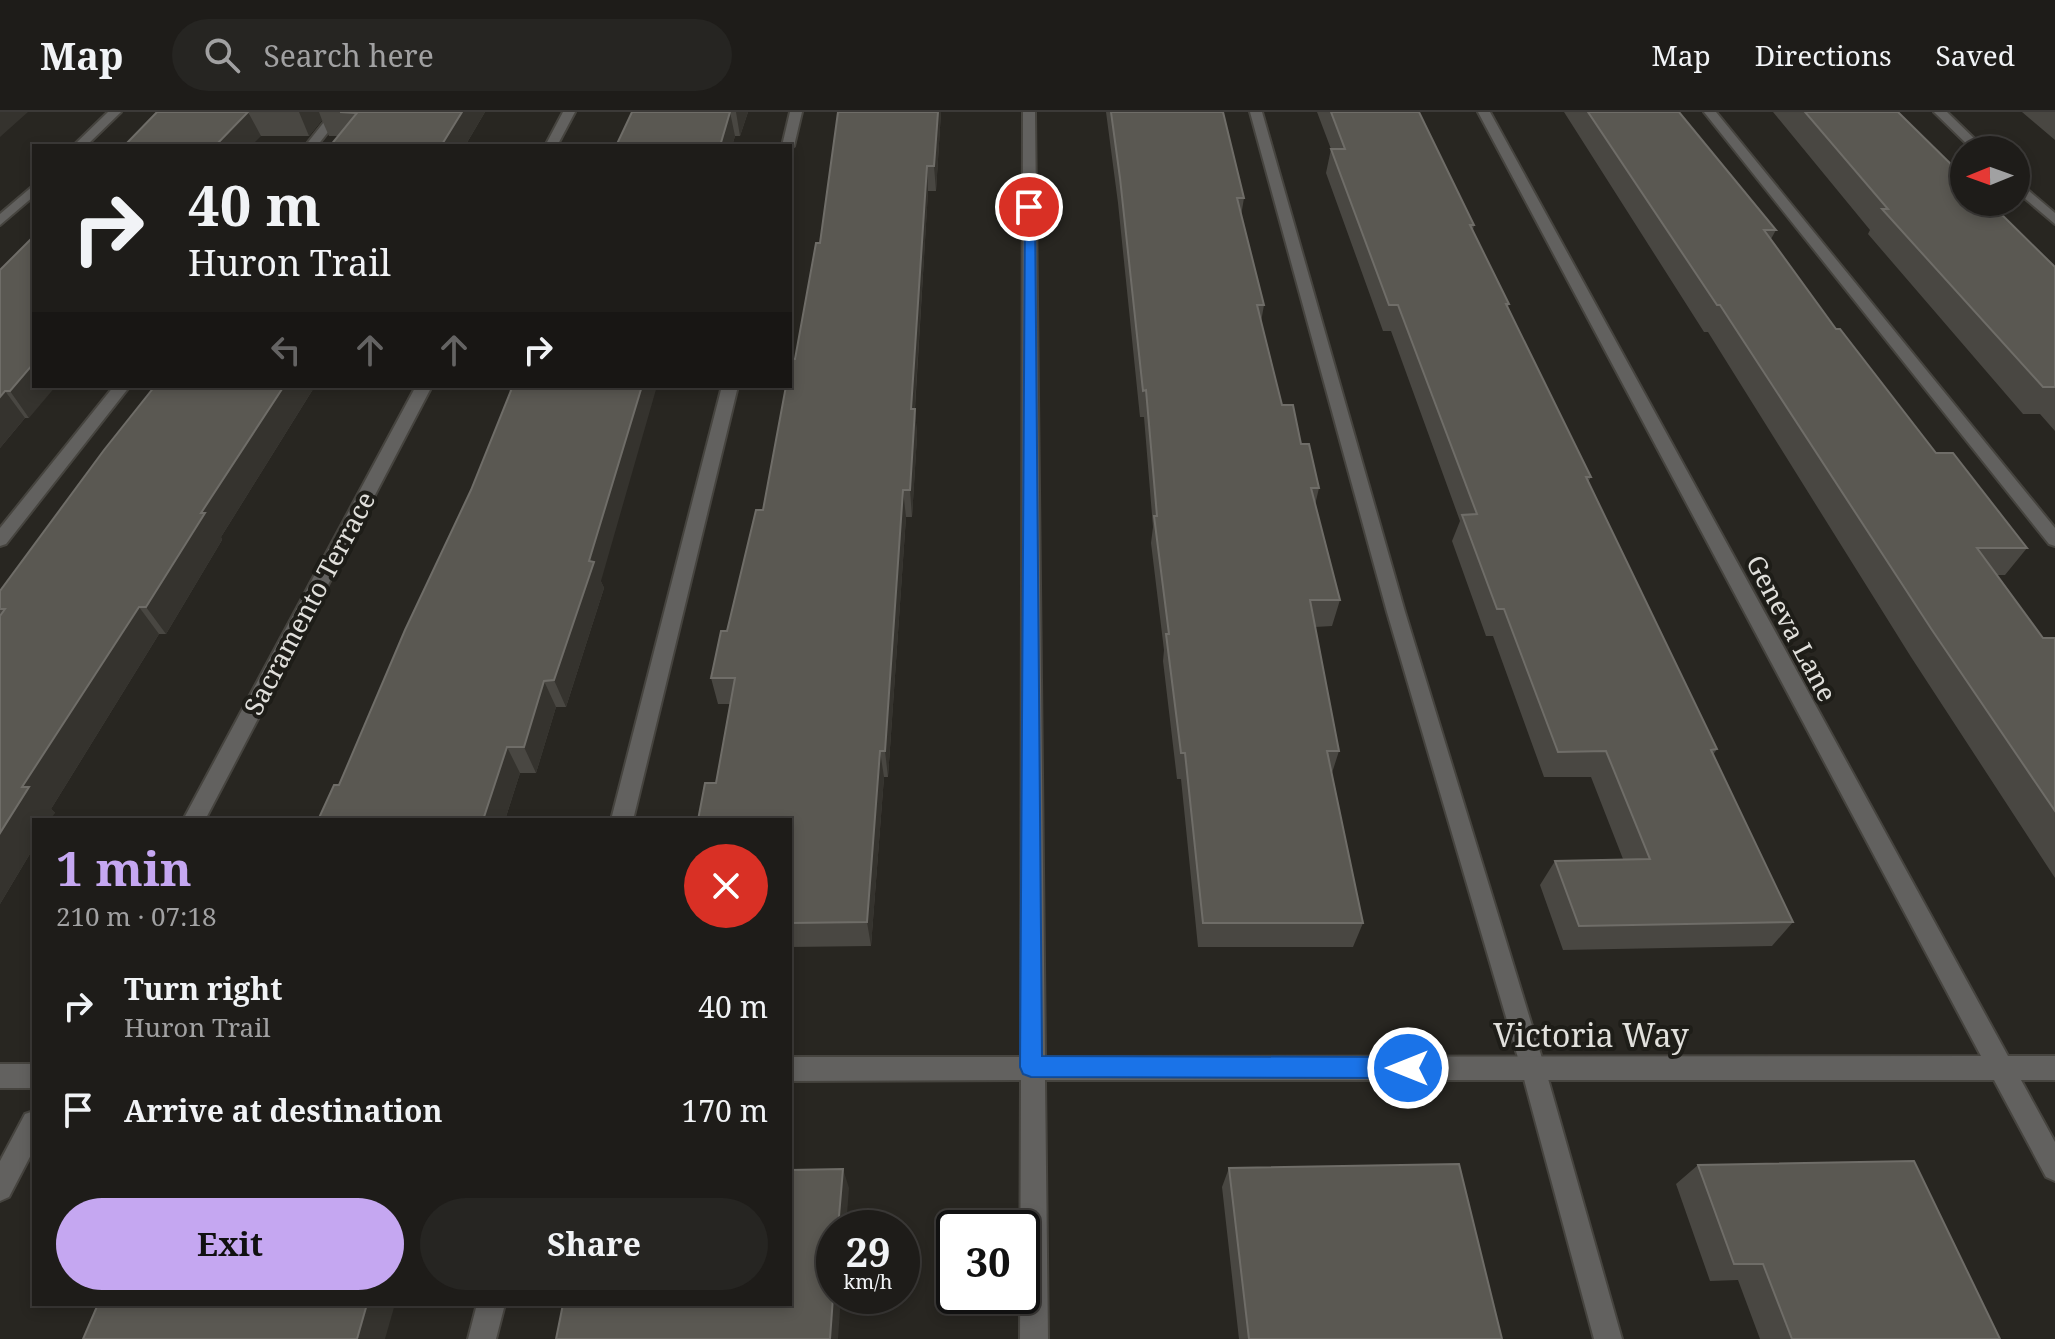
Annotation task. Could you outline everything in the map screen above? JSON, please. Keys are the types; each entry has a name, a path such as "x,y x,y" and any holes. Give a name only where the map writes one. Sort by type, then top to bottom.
{"street":[{"path":"81,144 115,112"},
{"path":"313,144 338,112"},
{"path":"552,144 569,112"},
{"path":"788,144 796,112"},
{"path":"1029,112 1034,1339"},
{"path":"1256,112 1401,627 1533,1068 1608,1339"},
{"name":"Geneva Lane","path":"1484,112 2055,1168"},
{"path":"1710,112 2055,540"},
{"path":"1940,112 1965,136"},
{"path":"0,221 32,191"},
{"path":"2030,197 2055,220"},
{"path":"0,540 120,388"},
{"name":"Sacramento Terrace","path":"195,818 423,388"},
{"path":"622,818 730,388"},
{"name":"Victoria Way","path":"792,1069 2055,1068"},
{"path":"0,1076 32,1076"},
{"path":"0,1188 32,1127"},
{"path":"482,1339 490,1306"}],"building":[{"path":"157,112 248,112 217,144 126,144"},
{"path":"340,112 462,112 442,144 332,144 357,113"},
{"path":"632,112 730,112 721,144 617,144"},
{"path":"838,112 938,112 934,166 927,166 911,409 915,409 910,490 903,490 885,751 880,751 867,922 792,923 792,818 698,818 705,783 716,783 735,678 711,678 721,631 727,631 756,510 763,510 786,388 792,388 792,359 795,359 816,243 820,243"},
{"path":"1111,112 1223,112 1244,198 1237,198 1264,305 1257,305 1282,405 1293,405 1301,444 1309,444 1319,488 1311,488 1340,600 1310,600 1339,751 1327,751 1363,923 1203,923 1185,753 1181,753 1166,634 1169,634 1154,516 1157,516 1146,390 1143,391"},
{"path":"1331,112 1419,112 1474,225 1470,225 1509,304 1506,304 1591,477 1586,477 1717,749 1711,750 1793,922 1579,926 1555,861 1650,859 1606,751 1558,752 1504,609 1497,609 1462,515 1477,514 1398,305 1389,305 1331,149 1345,149"},
{"path":"1588,112 1679,112 1776,230 1764,230 1836,329 1840,329 1936,453 1953,453 2027,548 1977,548 2043,638 2055,638 2055,811 1932,630 1720,305 1717,305"},
{"path":"1805,112 1898,112 1950,163 1950,216 2003,216 2055,267 2055,387 2043,387 1882,209 1888,209"},
{"path":"32,238 32,365 10,391 5,391 0,397 0,270"},
{"path":"153,388 283,388 201,513 205,513 146,607 139,607 22,787 29,787 0,833 0,616 5,609 0,609 0,591"},
{"path":"512,388 641,388 589,561 594,562 554,680 544,681 524,747 507,747 484,818 319,818 334,785 339,785 405,630 471,490"},
{"path":"1914,1161 2000,1339 1792,1339 1763,1264 1734,1264 1698,1165"},
{"path":"1459,1164 1502,1339 1249,1339 1229,1168"},
{"path":"843,1169 840,1210 816,1210 816,1314 832,1314 830,1339 556,1339 563,1306 792,1306 792,1170"},
{"path":"97,1306 366,1306 357,1339 83,1339"}],"route":[{"path":"1029,207 1031,1067 1408,1068"}]}
